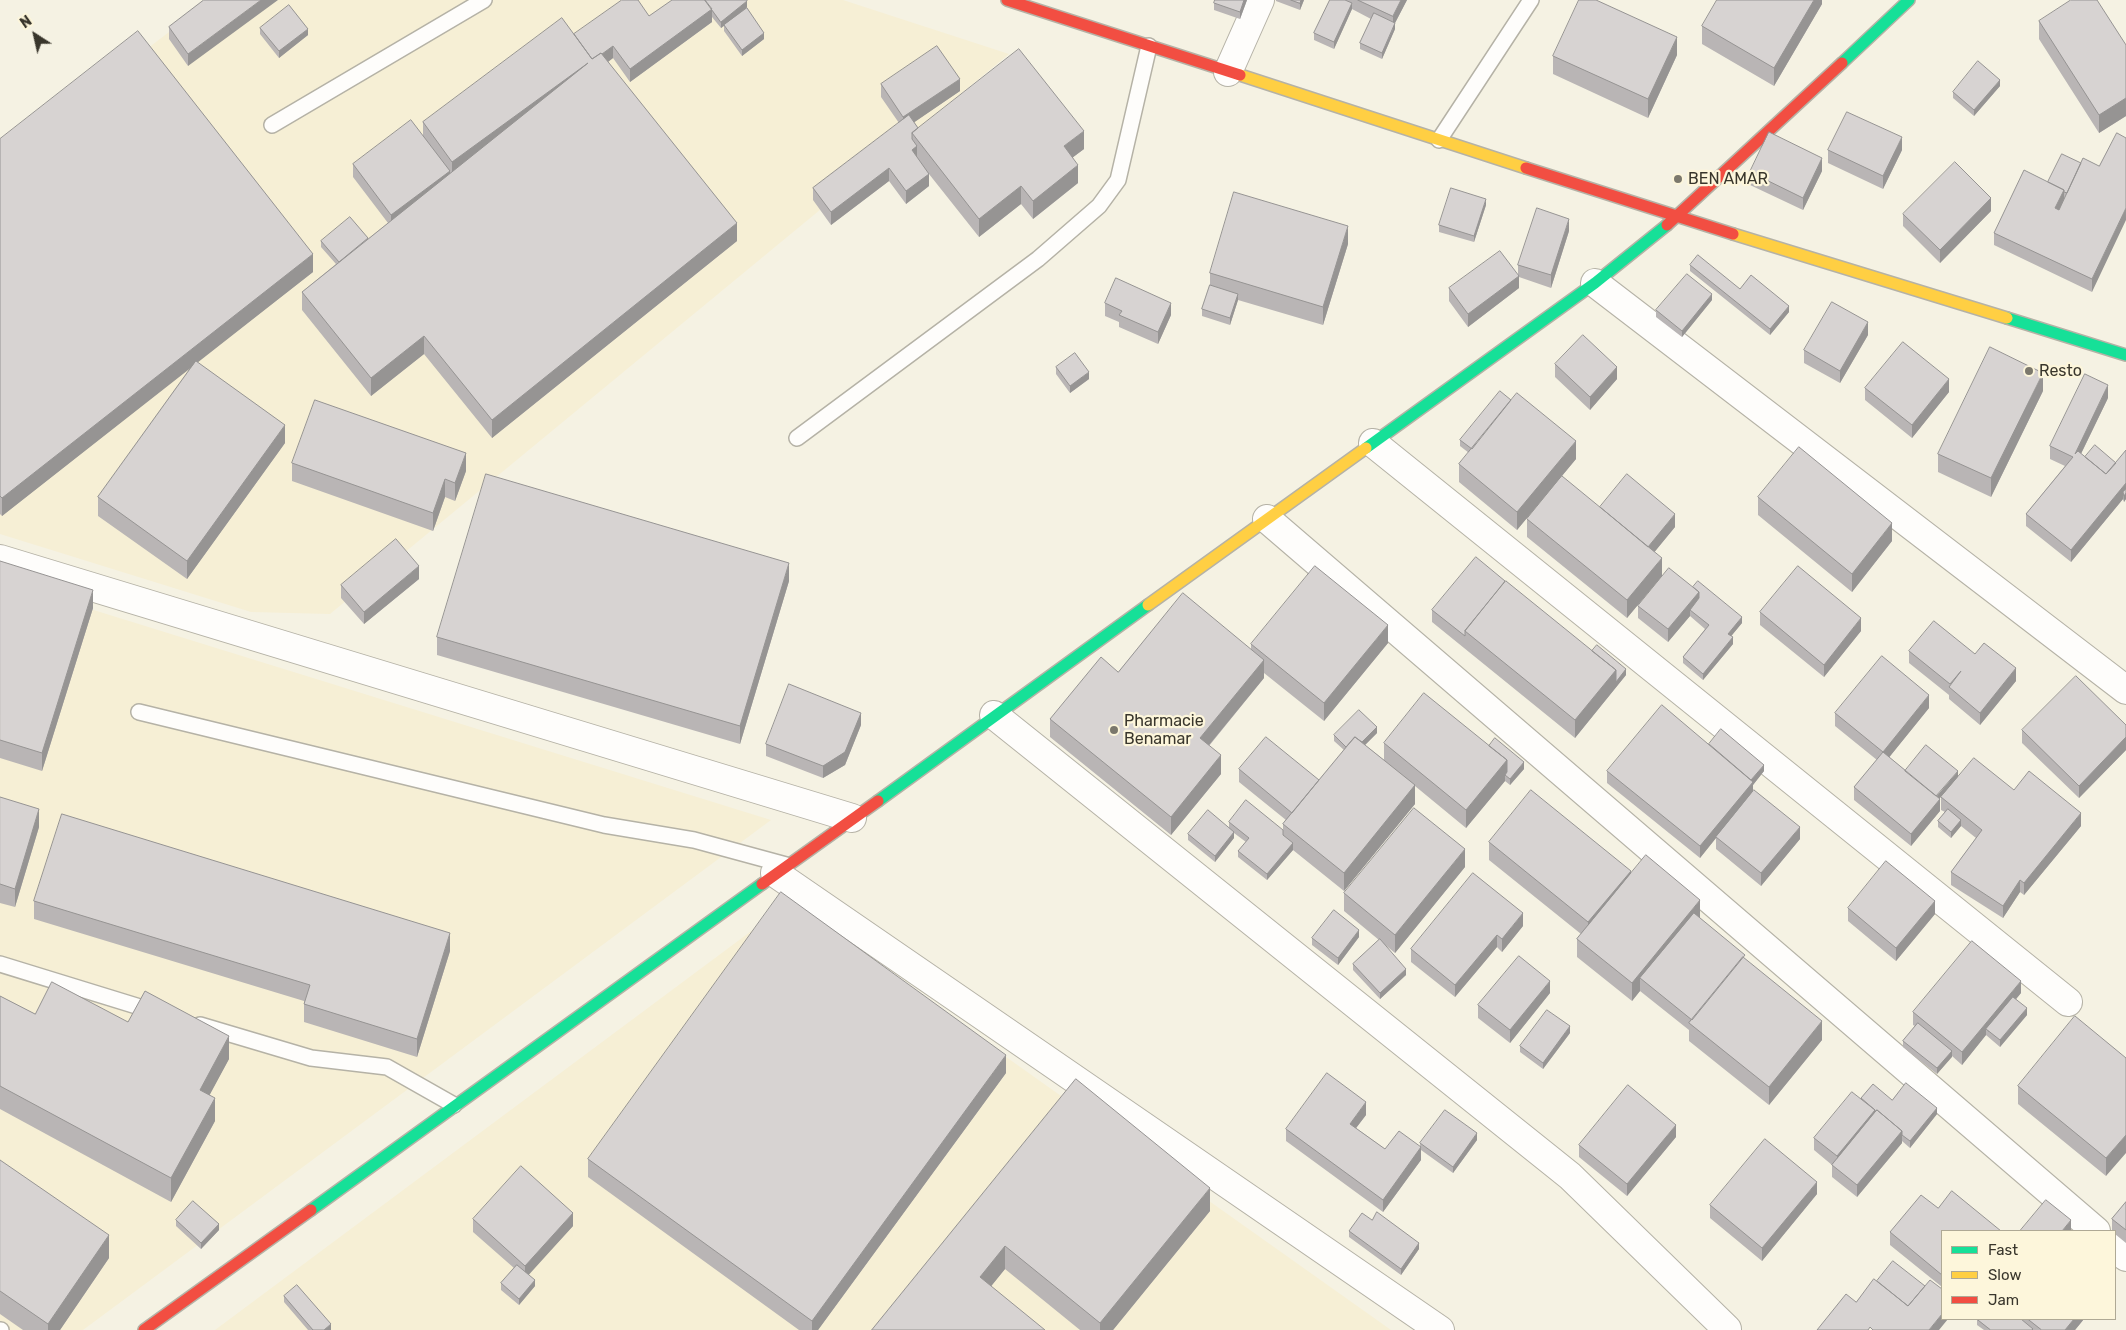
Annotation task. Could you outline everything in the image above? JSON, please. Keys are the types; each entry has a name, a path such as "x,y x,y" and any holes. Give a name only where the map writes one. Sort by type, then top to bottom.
{"street":[{"path":"1007,0 1677,217 2126,356"},
{"path":"1228,72 1260,0"},
{"path":"144,1330 1595,283 1677,217 1909,0"},
{"path":"1595,283 2126,690"},
{"path":"1373,443 2068,1002"},
{"path":"1267,519 2095,1230"},
{"path":"0,559 852,818"},
{"path":"994,715 1570,1176 1727,1329"},
{"path":"781,869 1440,1330"},
{"path":"2116,1249 2126,1257"}],"lane":[{"path":"272,125 484,0"},
{"path":"1438,140 1531,0"},
{"path":"797,438 1038,259 1099,206 1118,180 1149,46"},
{"path":"139,712 604,825 694,840 781,869"},
{"path":"0,964 168,1015"},
{"path":"187,1021 311,1058 387,1067 454,1105"}],"shaded area":[{"path":"211,0 843,0 1009,54 330,614 251,612 0,534 0,161"},
{"path":"0,581 771,820 83,1330 0,1330"},
{"path":"789,903 1391,1330 215,1330"}],"building":[{"path":"204,0 261,0 188,54 169,27"},
{"path":"622,0 638,0 649,16 672,0 705,0 712,9 630,69 613,46 592,59 574,34"},
{"path":"705,0 747,0 747,1 721,22"},
{"path":"1215,0 1244,0 1240,12 1214,3"},
{"path":"1330,0 1345,0 1352,3 1334,42 1314,33"},
{"path":"1358,0 1401,0 1393,16"},
{"path":"1579,0 1596,0 1677,37 1648,99 1553,56"},
{"path":"1717,0 1814,0 1774,68 1702,26"},
{"path":"2071,0 2097,0 2126,45 2126,98 2099,115 2039,21"},
{"path":"289,5 308,29 279,51 260,28"},
{"path":"747,8 764,33 742,50 724,25"},
{"path":"1374,13 1395,23 1382,53 1360,43"},
{"path":"562,18 592,59 601,53 737,223 492,420 424,336 371,378 302,292 588,63 452,162 423,122"},
{"path":"138,31 313,254 2,498 0,496 0,139"},
{"path":"937,46 960,79 903,117 881,84"},
{"path":"1019,49 1084,131 1064,146 1078,165 1033,201 1021,186 979,219 912,133"},
{"path":"1978,61 2000,80 1974,110 1953,92"},
{"path":"1847,112 1902,137 1883,176 1828,150"},
{"path":"909,115 918,128 912,133 912,139 917,146 912,150 929,174 906,191 889,168 831,212 813,188"},
{"path":"411,120 450,171 391,215 353,164"},
{"path":"1769,132 1822,158 1803,198 1750,172"},
{"path":"2117,133 2126,138 2126,208 2092,279 1994,233 2024,170 2064,190 2055,208 2059,210 2083,158 2099,166"},
{"path":"2062,154 2081,163 2067,193 2048,182"},
{"path":"1955,162 1991,198 1940,250 1903,214"},
{"path":"1451,188 1486,199 1474,236 1439,225"},
{"path":"1234,192 1348,226 1323,307 1210,273"},
{"path":"1537,208 1569,219 1551,275 1518,265"},
{"path":"350,217 368,238 339,262 321,241"},
{"path":"1500,251 1519,276 1468,314 1449,288"},
{"path":"1698,255 1740,289 1751,275 1789,306 1770,329 1690,265"},
{"path":"1687,274 1712,294 1682,331 1656,310"},
{"path":"1116,278 1171,303 1158,332 1119,315 1122,311 1105,303"},
{"path":"1210,285 1238,294 1230,318 1202,309"},
{"path":"1832,302 1868,322 1840,371 1804,350"},
{"path":"1583,335 1617,367 1590,397 1555,364"},
{"path":"1903,342 1949,379 1912,425 1865,388"},
{"path":"1990,347 2043,373 1991,478 1938,454"},
{"path":"1075,353 1089,372 1070,386 1056,367"},
{"path":"196,361 285,425 187,561 98,497"},
{"path":"2085,374 2108,385 2075,454 2078,451 2106,474 2126,450 2126,483 2071,550 2026,514 2073,457 2050,446"},
{"path":"1500,391 1511,400 1472,449 1460,440"},
{"path":"1517,393 1576,441 1517,512 1459,464"},
{"path":"315,400 466,453 455,483 445,479 433,513 292,463"},
{"path":"2095,445 2116,463 2106,474 2085,457"},
{"path":"1799,447 1892,523 1852,574 1758,497"},
{"path":"486,474 789,563 740,726 437,637"},
{"path":"1627,474 1675,514 1648,547 1600,507"},
{"path":"1562,476 1662,558 1627,600 1527,519"},
{"path":"396,539 419,566 364,612 341,585"},
{"path":"1476,557 1505,581 1465,631 1465,636 1432,610"},
{"path":"0,561 93,590 42,753 0,740"},
{"path":"1315,566 1388,625 1324,703 1251,644"},
{"path":"1798,566 1861,618 1824,665 1760,612"},
{"path":"1669,568 1699,592 1668,629 1638,606"},
{"path":"1506,581 1616,670 1575,720 1465,631"},
{"path":"1698,581 1742,617 1728,634 1733,637 1703,674 1683,657 1709,625 1690,610 1699,598 1699,592 1693,587"},
{"path":"1183,593 1264,660 1200,738 1221,755 1171,817 1050,719 1101,657 1118,672"},
{"path":"1934,621 1975,654 1984,643 2016,668 1980,713 1949,687 1961,671 1950,684 1909,651"},
{"path":"1597,645 1626,669 1616,682 1616,670 1592,651"},
{"path":"1882,656 1929,695 1883,752 1835,713"},
{"path":"2076,676 2126,725 2126,737 2079,786 2022,730"},
{"path":"789,684 861,713 845,752 823,766 766,744"},
{"path":"1424,693 1507,760 1466,810 1384,743"},
{"path":"1662,705 1753,782 1700,846 1607,771"},
{"path":"1359,710 1377,727 1362,742 1355,737 1346,747 1334,735"},
{"path":"1721,729 1764,765 1751,780 1709,744"},
{"path":"1266,737 1319,780 1292,813 1239,769"},
{"path":"1355,737 1415,785 1344,873 1283,824"},
{"path":"1495,738 1524,762 1510,779 1505,775 1507,772 1507,760 1489,746"},
{"path":"1926,745 1958,771 1936,796 1905,771"},
{"path":"1883,752 1940,799 1911,834 1854,787"},
{"path":"1974,758 2014,790 2029,771 2081,813 2024,883 2020,880 2003,906 1951,872 1982,830 1941,797"},
{"path":"1531,790 1631,871 1588,922 1489,842"},
{"path":"1754,790 1800,827 1761,873 1716,837"},
{"path":"0,797 39,809 15,889 0,884"},
{"path":"1246,800 1283,830 1283,835 1293,843 1267,874 1238,851 1249,838 1229,822"},
{"path":"1414,808 1465,849 1395,935 1344,893"},
{"path":"1948,809 1961,820 1951,832 1938,821"},
{"path":"1208,810 1234,832 1215,856 1188,834"},
{"path":"62,814 450,933 417,1039 304,1004 310,985 34,901"},
{"path":"1646,855 1700,900 1632,983 1577,939"},
{"path":"1886,861 1935,901 1896,948 1848,908"},
{"path":"1473,873 1523,913 1502,939 1497,935 1455,985 1411,949"},
{"path":"781,892 1006,1055 812,1321 588,1159"},
{"path":"1334,910 1359,930 1338,958 1312,938"},
{"path":"1694,913 1745,955 1692,1020 1640,978"},
{"path":"1380,939 1406,969 1380,993 1353,964"},
{"path":"1972,941 2021,981 1962,1052 1913,1012"},
{"path":"1519,956 1550,981 1510,1030 1478,1005"},
{"path":"1743,957 1822,1021 1769,1087 1689,1023"},
{"path":"52,982 128,1022 145,991 229,1036 200,1090 215,1098 171,1178 0,1086 0,996 35,1014"},
{"path":"2013,997 2027,1008 2000,1040 1986,1029"},
{"path":"1547,1010 1570,1026 1543,1063 1520,1046"},
{"path":"2075,1016 2126,1058 2126,1135 2106,1158 2018,1086"},
{"path":"1918,1023 1952,1051 1937,1068 1903,1041"},
{"path":"1327,1073 1366,1102 1350,1124 1385,1149 1399,1131 1421,1147 1383,1200 1286,1129"},
{"path":"1076,1079 1210,1188 1100,1323 1005,1246 980,1277 1045,1330 872,1330"},
{"path":"1906,1083 1937,1108 1910,1141 1902,1135 1902,1131 1877,1110 1875,1112 1861,1098 1873,1084 1892,1100"},
{"path":"1628,1085 1676,1125 1627,1184 1579,1145"},
{"path":"1852,1092 1875,1110 1837,1156 1814,1138"},
{"path":"1445,1110 1477,1133 1453,1167 1420,1143"},
{"path":"1877,1110 1902,1131 1857,1185 1832,1165"},
{"path":"1765,1139 1817,1182 1762,1248 1710,1205"},
{"path":"0,1160 109,1235 48,1324 0,1291"},
{"path":"521,1166 573,1213 525,1266 473,1219"},
{"path":"1952,1191 2000,1230 1941,1230 1941,1274 1890,1232 1921,1195 1938,1208"},
{"path":"2046,1200 2071,1220 2063,1230 2021,1230"},
{"path":"193,1201 219,1224 201,1243 176,1220"},
{"path":"2126,1202 2126,1230 2112,1219"},
{"path":"1377,1212 1419,1243 1401,1269 1349,1231 1362,1213 1372,1220"},
{"path":"1893,1261 1925,1286 1908,1306 1877,1281"},
{"path":"517,1265 535,1280 519,1299 501,1283"},
{"path":"1874,1279 1908,1306 1930,1280 1941,1288 1941,1315 1929,1330 1873,1330 1870,1327 1868,1330 1817,1330 1846,1294 1856,1302"},
{"path":"297,1285 331,1324 324,1330 313,1330 284,1296"},
{"path":"1978,1320 2022,1320 2033,1329 2032,1330 1991,1330"},
{"path":"2029,1320 2073,1320 2065,1330 2042,1330"}],"traffic: fast":[{"path":"1842,63 1909,0"},
{"path":"1366,448 1595,283 1667,225"},
{"path":"2007,318 2126,355"},
{"path":"878,801 1148,605"},
{"path":"311,1210 762,884"}],"traffic: slow":[{"path":"1240,75 1526,168"},
{"path":"1733,234 2007,318"},
{"path":"1148,605 1366,448"}],"traffic: jam":[{"path":"1007,0 1240,75"},
{"path":"1667,225 1842,63"},
{"path":"1526,168 1733,234"},
{"path":"762,884 878,801"},
{"path":"144,1330 311,1210"}],"place":[{"name":"BEN AMAR","path":"1678,179"},
{"name":"Resto","path":"2029,371"},
{"name":"Pharmacie Benamar","path":"1114,730"}]}
